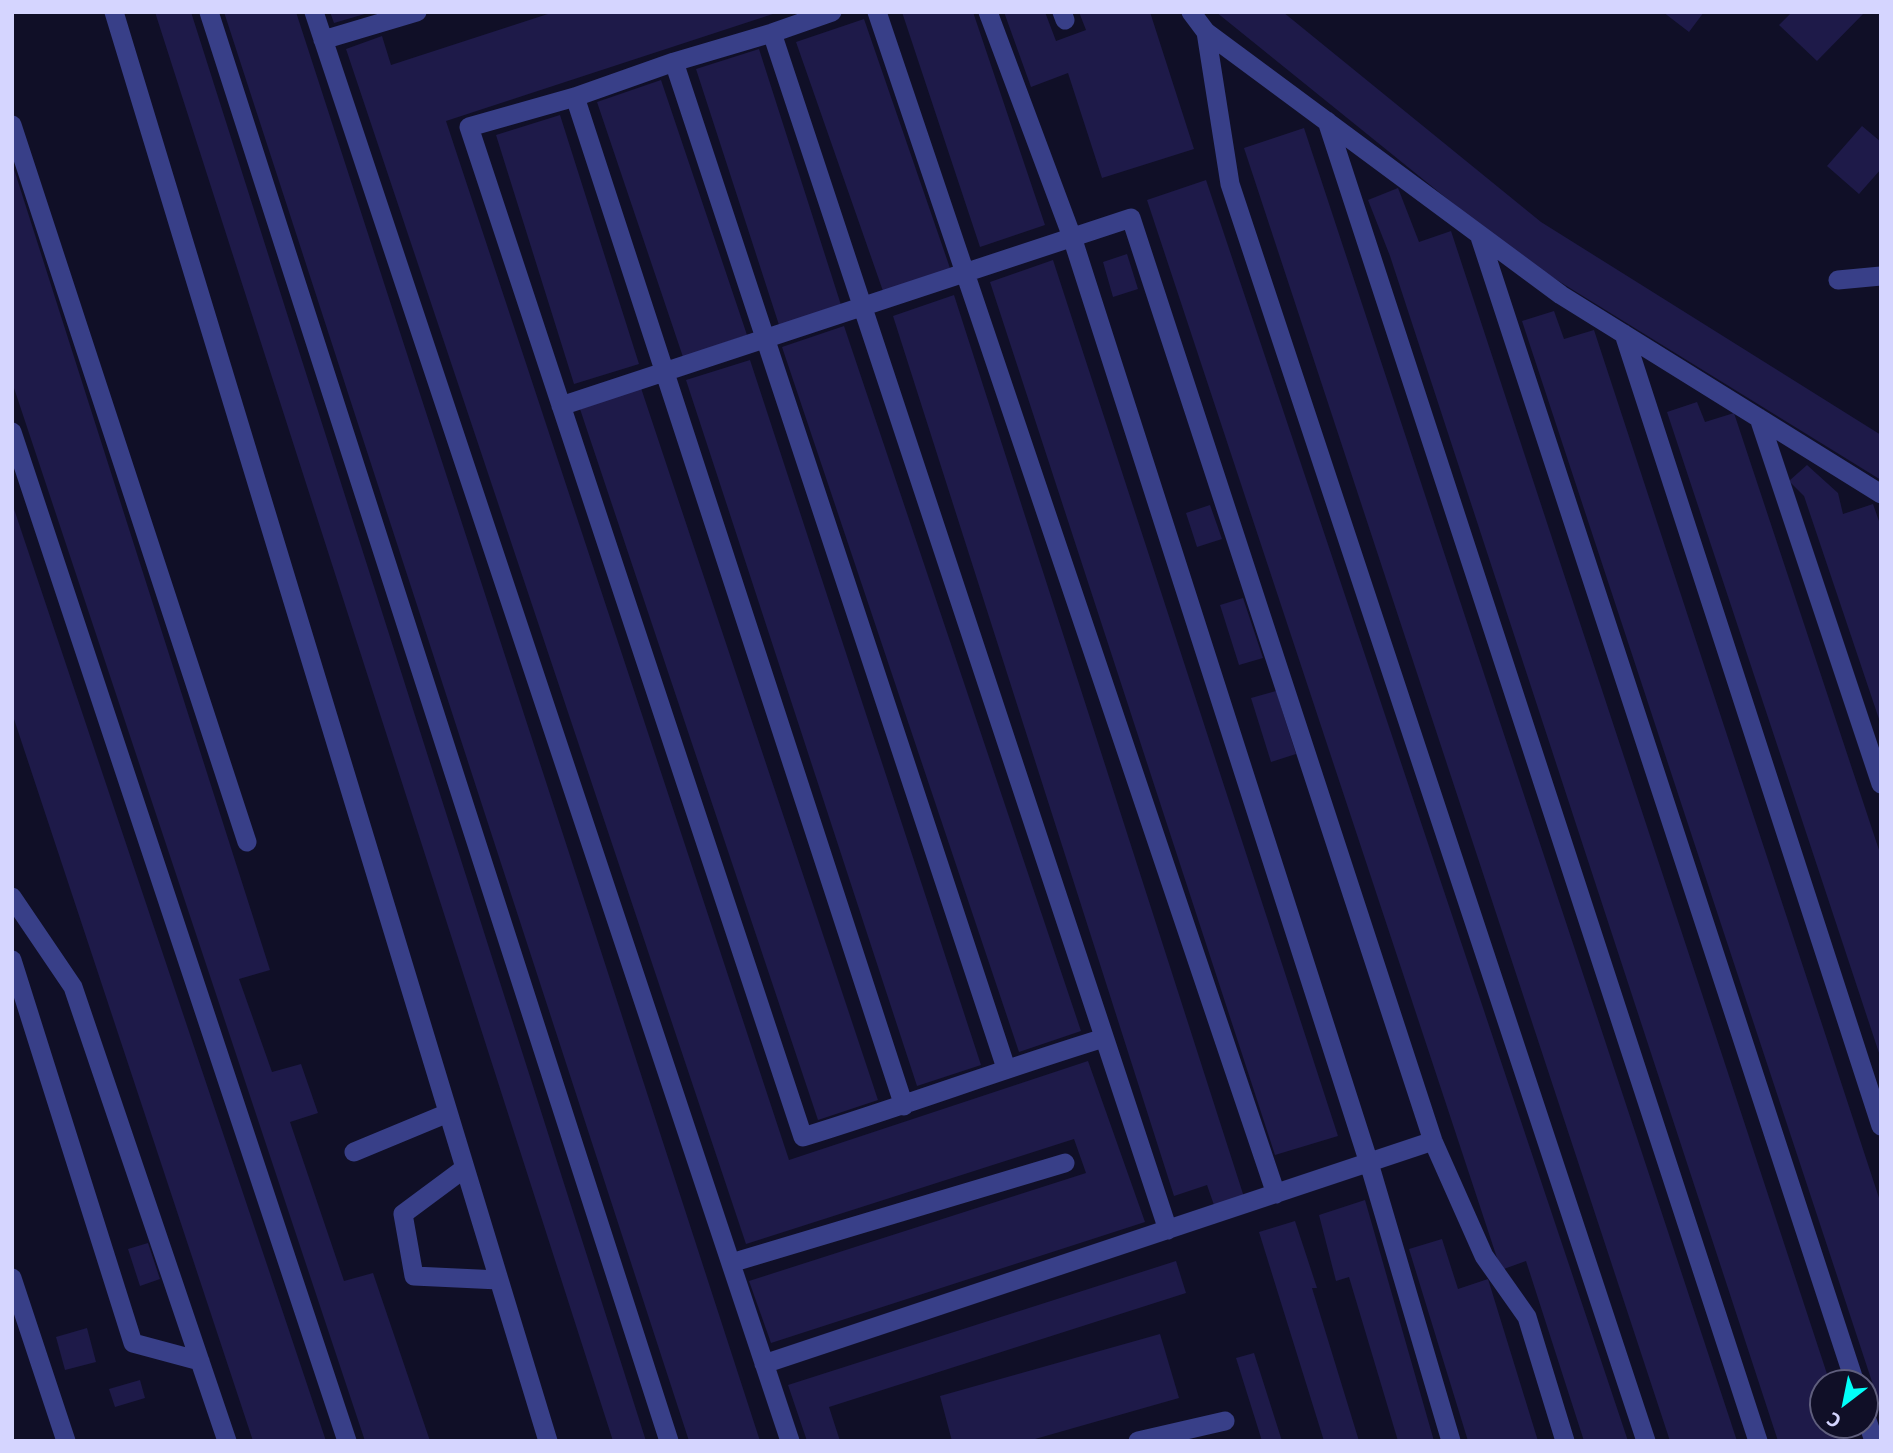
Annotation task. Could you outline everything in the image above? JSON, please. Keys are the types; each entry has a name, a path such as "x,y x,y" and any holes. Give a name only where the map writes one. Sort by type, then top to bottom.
{"lane":[{"path":"114,12 548,1441"},
{"path":"209,12 669,1441"},
{"path":"314,12 790,1441"},
{"path":"323,40 417,12"},
{"path":"832,12 674,62 575,97 470,127 803,1137 904,1106 1006,1069 1104,1038"},
{"path":"877,12 1276,1194"},
{"path":"988,12 1072,237 1369,1163 1451,1441"},
{"path":"1191,12 1206,32 1561,295 1881,494"},
{"path":"1206,32 1230,184 1646,1441"},
{"path":"772,33 1168,1230"},
{"path":"674,62 1006,1069"},
{"path":"575,97 904,1106"},
{"path":"1327,121 1758,1441"},
{"path":"12,125 247,842"},
{"path":"561,405 1131,218 1433,1141 1484,1256 1527,1317 1564,1441"},
{"path":"1479,234 1850,1369"},
{"path":"1838,280 1881,276"},
{"path":"1624,334 1881,1126"},
{"path":"1759,418 1881,784"},
{"path":"12,432 347,1441"},
{"path":"12,897 73,987 227,1441"},
{"path":"12,960 133,1343 200,1361"},
{"path":"354,1152 448,1113"},
{"path":"764,1364 1433,1141"},
{"path":"731,1263 1065,1163"},
{"path":"465,1168 403,1214 414,1276 499,1280"},
{"path":"12,1278 66,1441"},
{"path":"1138,1441 1225,1421"}],"building":[{"path":"155,12 191,12 646,1441 613,1441"},
{"path":"224,12 296,12 760,1441 689,1441"},
{"path":"330,12 368,12 368,13 334,23"},
{"path":"554,12 779,12 446,121 789,1160 1088,1061 1145,1222 771,1343 749,1281 1086,1173 1074,1139 746,1244 346,49 382,36 391,65"},
{"path":"902,12 973,12 1045,225 980,247"},
{"path":"1004,12 1045,12 1056,41 1086,30 1079,12 1150,12 1194,149 1102,178 1068,73 1031,87"},
{"path":"1216,12 1283,12 1541,222 1881,435 1881,480 1518,256"},
{"path":"1663,12 1704,12 1689,32"},
{"path":"1792,12 1863,14 1817,61 1779,25"},
{"path":"864,19 951,271 884,294 796,42"},
{"path":"759,49 841,305 779,325 696,69"},
{"path":"661,80 747,335 683,357 597,102"},
{"path":"560,115 639,364 574,384 496,135"},
{"path":"1862,126 1881,142 1881,169 1859,194 1827,166"},
{"path":"1304,128 1737,1441 1670,1441 1244,148"},
{"path":"12,163 270,970 239,979 272,1072 301,1064 318,1113 290,1122 344,1281 373,1273 430,1441 365,1441 12,382"},
{"path":"1206,180 1628,1441 1584,1441 1526,1261 1501,1270 1147,200"},
{"path":"1398,188 1419,242 1451,231 1825,1369 1809,1369 1809,1439 1849,1441 1778,1441 1390,256 1368,200"},
{"path":"1127,254 1138,289 1113,297 1103,262"},
{"path":"1053,260 1338,1136 1275,1155 990,282"},
{"path":"954,295 1244,1197 1215,1208 1207,1185 1174,1196 893,316"},
{"path":"1554,311 1564,339 1594,330 1881,1204 1881,1409 1879,1369 1868,1369 1522,321"},
{"path":"844,326 1081,1031 1019,1052 782,347"},
{"path":"750,360 981,1065 917,1086 686,380"},
{"path":"641,388 878,1100 818,1120 580,409"},
{"path":"1697,402 1705,422 1734,413 1881,856 1881,1059 1667,412"},
{"path":"1807,465 1838,493 1843,514 1873,504 1881,527 1881,725 1804,496 1789,481"},
{"path":"1210,505 1222,539 1197,547 1186,513"},
{"path":"13,506 326,1441 253,1441 12,713"},
{"path":"1243,598 1263,658 1239,665 1220,605"},
{"path":"1276,691 1296,754 1271,762 1251,698"},
{"path":"1365,1200 1434,1441 1398,1441 1349,1277 1336,1281 1319,1215"},
{"path":"1295,1221 1317,1288 1312,1288 1359,1441 1324,1441 1259,1232"},
{"path":"1442,1239 1458,1289 1488,1279 1538,1441 1468,1441 1409,1249"},
{"path":"148,1243 160,1279 140,1286 128,1249"},
{"path":"1176,1261 1186,1293 829,1407 840,1441 807,1441 788,1385"},
{"path":"87,1328 96,1362 65,1370 56,1337"},
{"path":"1160,1334 1179,1398 1028,1441 952,1441 940,1396"},
{"path":"1254,1353 1282,1441 1262,1441 1236,1358"},
{"path":"140,1380 145,1398 115,1407 109,1389"}]}
